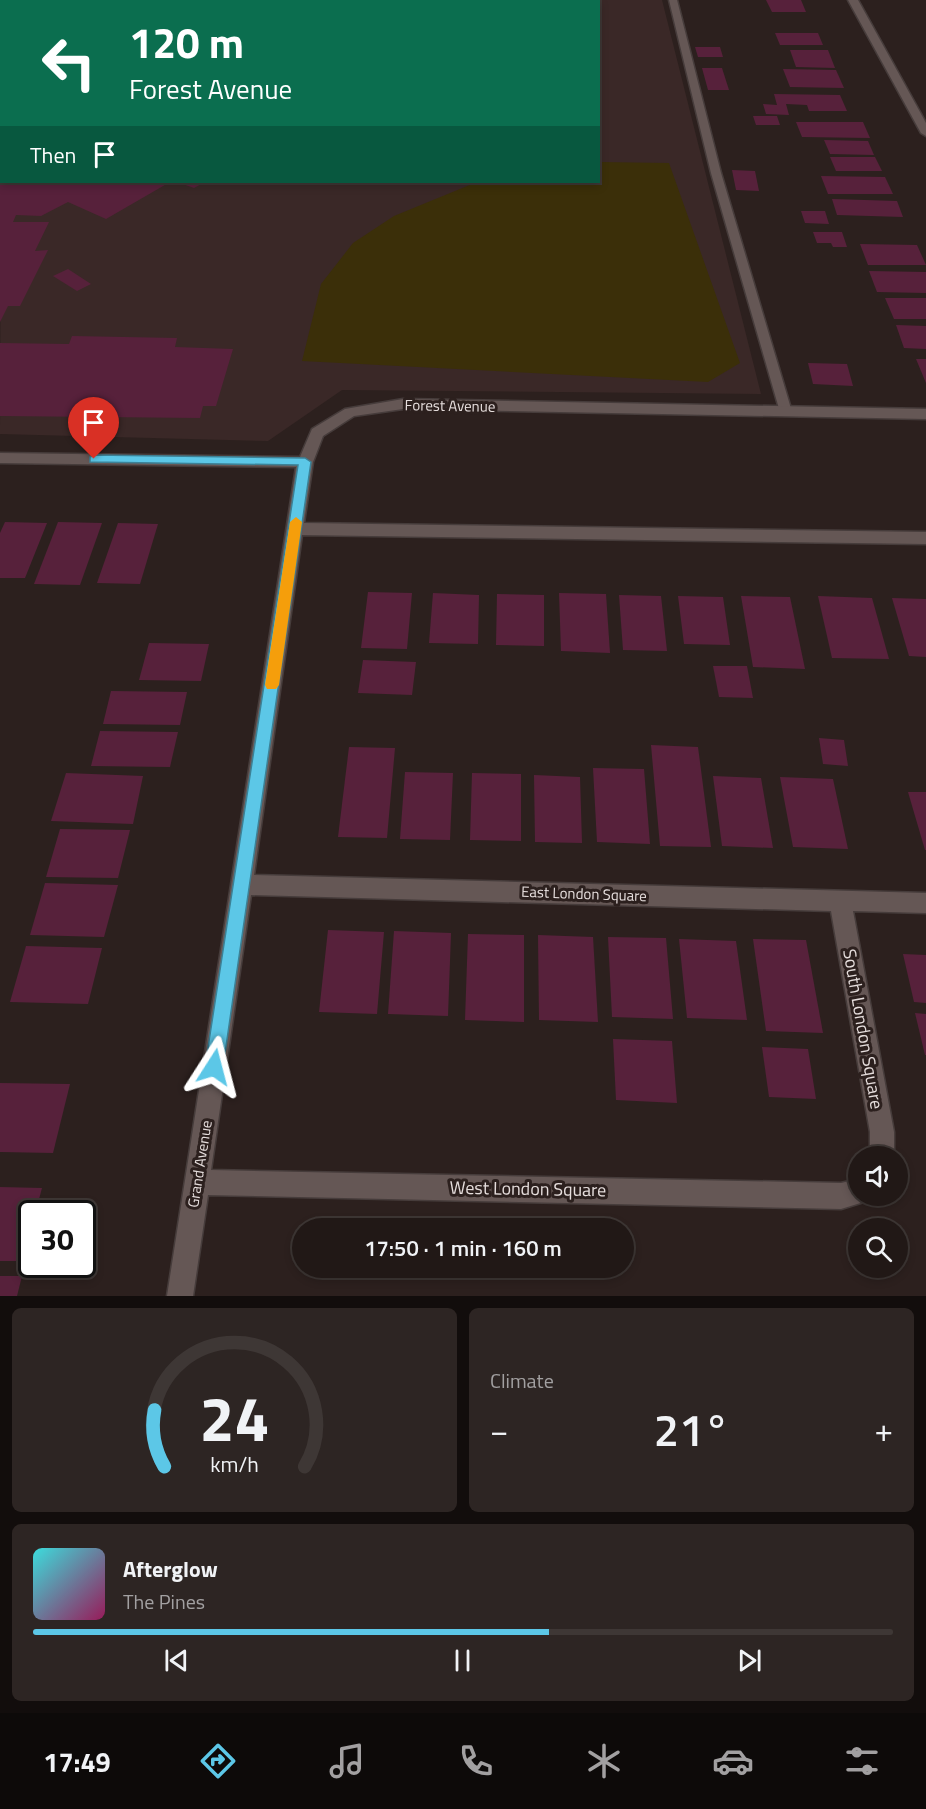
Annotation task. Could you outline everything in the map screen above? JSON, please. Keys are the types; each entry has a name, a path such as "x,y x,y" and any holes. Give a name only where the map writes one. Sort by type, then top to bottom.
{"street":[{"path":"853,0 926,133"},
{"name":"Forest Avenue","path":"305,462 317,433 350,412 403,404 926,414"},
{"path":"0,458 305,462"},
{"name":"Grand Avenue","path":"180,1296 305,462"},
{"path":"295,530 926,538"},
{"name":"East London Square","path":"242,885 926,903"},
{"name":"South London Square","path":"840,901 882,1132 882,1146"},
{"name":"West London Square","path":"197,1182 848,1194"}],"lane":[{"path":"673,0 716,173 786,412"}],"shaded area":[{"path":"600,0 662,0 761,394 342,390 268,441 0,434 1,183 600,183"},
{"path":"600,162 669,163 740,363 708,382 302,361 321,284 353,243 394,216 475,183 600,183"}],"building":[{"path":"766,0 801,0 806,12 772,12"},
{"path":"775,33 818,33 823,45 780,45"},
{"path":"695,47 720,47 723,57 698,57"},
{"path":"790,50 828,50 835,68 796,67"},
{"path":"702,68 722,68 729,90 708,90"},
{"path":"783,69 836,70 844,88 790,87"},
{"path":"774,94 840,95 847,111 809,111 807,105 786,104 789,115 766,114 763,104 777,105"},
{"path":"753,116 777,116 780,125 756,125"},
{"path":"796,122 863,122 870,138 802,137"},
{"path":"824,140 868,141 874,155 830,154"},
{"path":"830,157 875,157 882,171 836,171"},
{"path":"732,170 755,171 759,191 736,190"},
{"path":"821,176 885,177 893,194 828,194"},
{"path":"0,183 168,183 106,219 68,202 41,216 16,215 13,222 49,222 35,251 48,250 20,306 8,306 0,322"},
{"path":"180,183 203,183 194,188"},
{"path":"832,199 897,201 903,217 837,215"},
{"path":"801,211 825,211 829,224 805,223"},
{"path":"813,232 842,232 847,247 833,247 831,243 817,243"},
{"path":"860,244 917,245 926,265 868,265"},
{"path":"68,269 91,284 77,291 53,276"},
{"path":"869,271 926,272 926,293 877,292"},
{"path":"885,298 926,298 926,319 894,319"},
{"path":"896,325 926,326 926,349 904,348"},
{"path":"72,336 177,338 175,347 233,349 216,406 203,406 200,418 0,416 0,343 69,344"},
{"path":"916,359 926,359 926,383"},
{"path":"808,363 847,364 853,386 813,384"},
{"path":"5,522 47,523 25,578 0,578 0,533"},
{"path":"58,522 102,523 80,585 34,584"},
{"path":"118,523 158,524 140,584 97,583"},
{"path":"368,592 412,593 407,649 361,648"},
{"path":"433,593 479,595 478,644 429,643"},
{"path":"559,593 606,594 610,653 561,651"},
{"path":"497,594 544,595 544,646 496,645"},
{"path":"619,595 661,596 667,651 623,650"},
{"path":"678,596 723,597 730,645 684,644"},
{"path":"741,596 790,597 805,669 753,667"},
{"path":"818,596 872,598 889,659 832,658"},
{"path":"892,598 926,599 926,657 909,656"},
{"path":"149,643 209,644 201,681 139,680"},
{"path":"363,660 416,662 412,695 358,693"},
{"path":"713,666 747,666 753,698 719,697"},
{"path":"111,691 187,692 180,725 103,724"},
{"path":"100,731 178,732 170,767 91,766"},
{"path":"819,738 844,740 848,766 823,764"},
{"path":"651,745 698,747 711,847 660,846"},
{"path":"349,747 395,748 387,838 338,837"},
{"path":"593,768 644,769 650,844 597,842"},
{"path":"405,772 453,773 450,840 400,839"},
{"path":"66,773 143,776 133,824 51,821"},
{"path":"472,773 521,774 521,841 470,840"},
{"path":"534,775 580,777 582,843 535,842"},
{"path":"713,776 761,778 773,848 722,846"},
{"path":"780,777 833,779 848,849 793,847"},
{"path":"908,792 926,792 926,850 925,850"},
{"path":"60,829 130,830 118,878 46,877"},
{"path":"45,883 118,885 104,937 30,935"},
{"path":"328,930 384,932 377,1014 319,1012"},
{"path":"394,931 451,933 448,1016 388,1014"},
{"path":"468,934 524,935 524,1022 465,1020"},
{"path":"538,935 593,937 598,1022 539,1020"},
{"path":"608,937 666,938 673,1019 612,1017"},
{"path":"679,939 736,941 747,1020 687,1018"},
{"path":"753,939 806,940 823,1033 766,1031"},
{"path":"26,946 102,948 88,1004 10,1002"},
{"path":"903,954 926,955 926,1003 914,1002"},
{"path":"915,1013 926,1014 926,1055 925,1055"},
{"path":"613,1039 672,1041 677,1103 616,1100"},
{"path":"762,1047 808,1049 816,1099 769,1097"},
{"path":"0,1083 70,1084 53,1153 0,1152"},
{"path":"0,1187 42,1188 39,1200 18,1200 18,1261 0,1261"},
{"path":"0,1276 22,1278 17,1296 0,1296"}],"slow traffic":[{"path":"272,685 296,522"}],"route":[{"path":"94,459 305,462 214,1067"}]}
